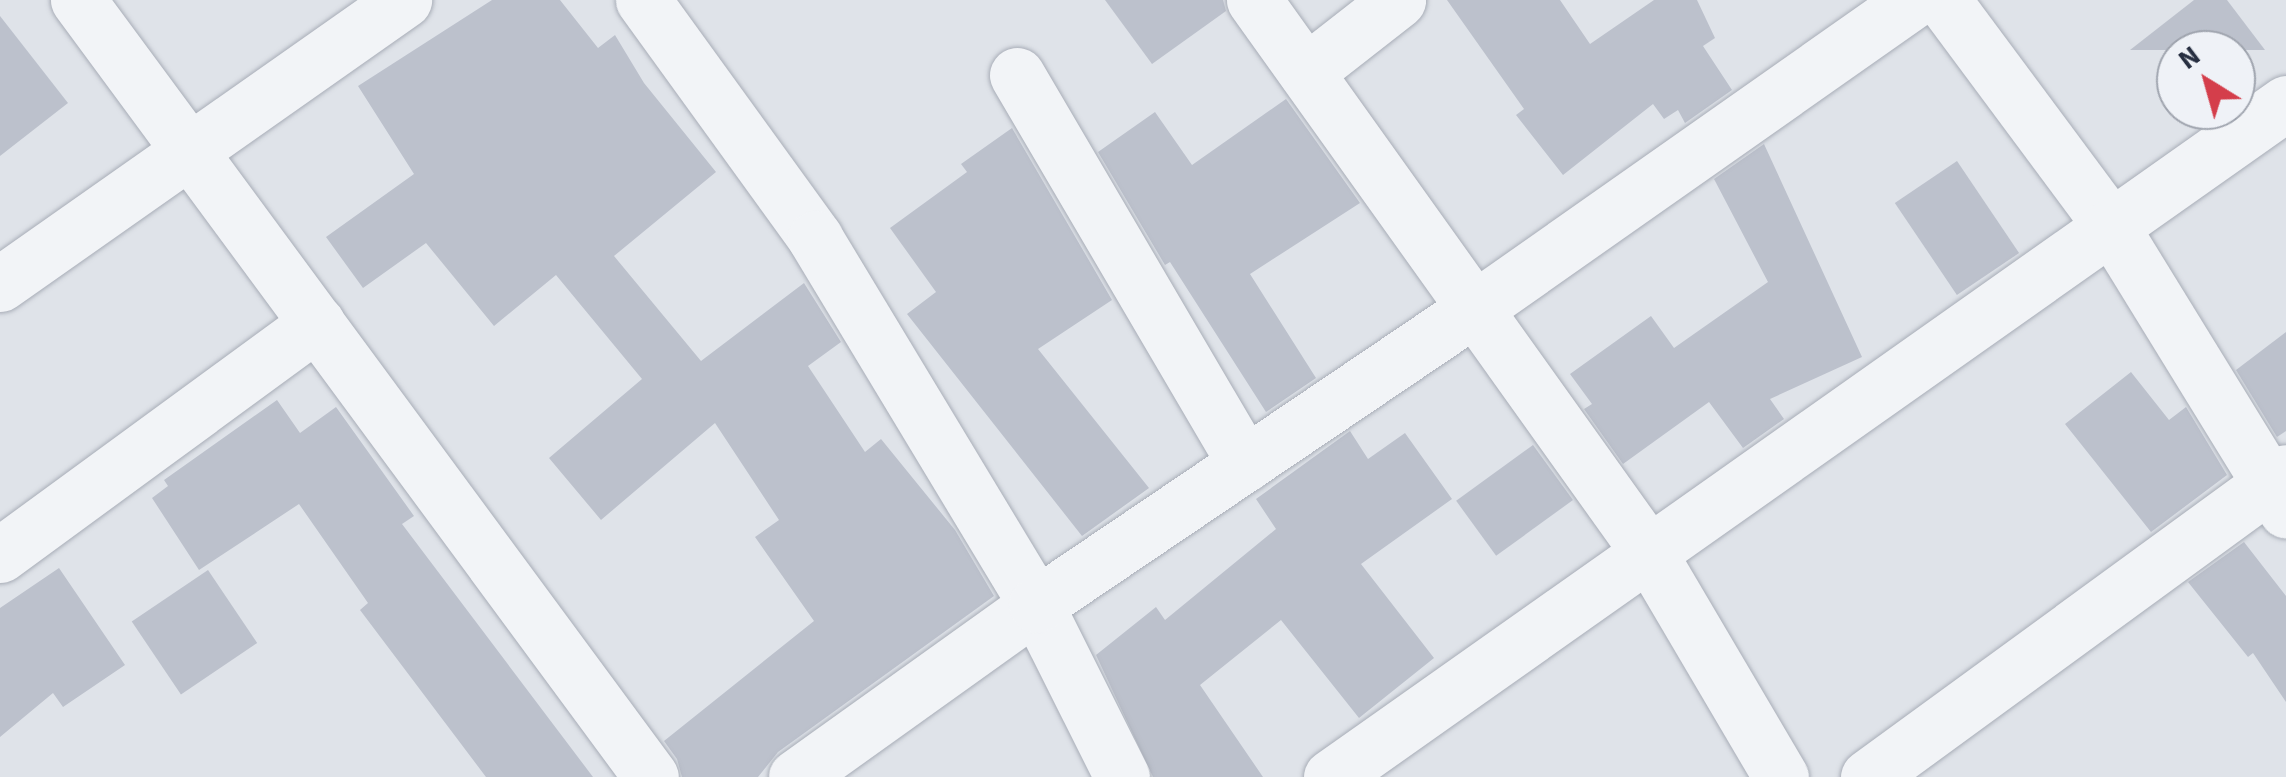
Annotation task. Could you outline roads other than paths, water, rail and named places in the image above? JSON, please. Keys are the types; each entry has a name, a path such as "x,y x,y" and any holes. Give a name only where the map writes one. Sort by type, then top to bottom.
{"street":[{"path":"78,0 651,777"},
{"path":"0,284 404,0"},
{"path":"643,0 815,238 1036,605 1122,777"},
{"path":"1254,0 1649,552 1781,777"},
{"path":"1306,72 1398,0"},
{"path":"796,777 1036,605 1476,307 1914,0"},
{"path":"1868,777 2280,490 2110,226 1943,0"},
{"path":"1017,75 1245,464"},
{"path":"1331,777 2286,102"},
{"path":"0,554 317,323"}]}
